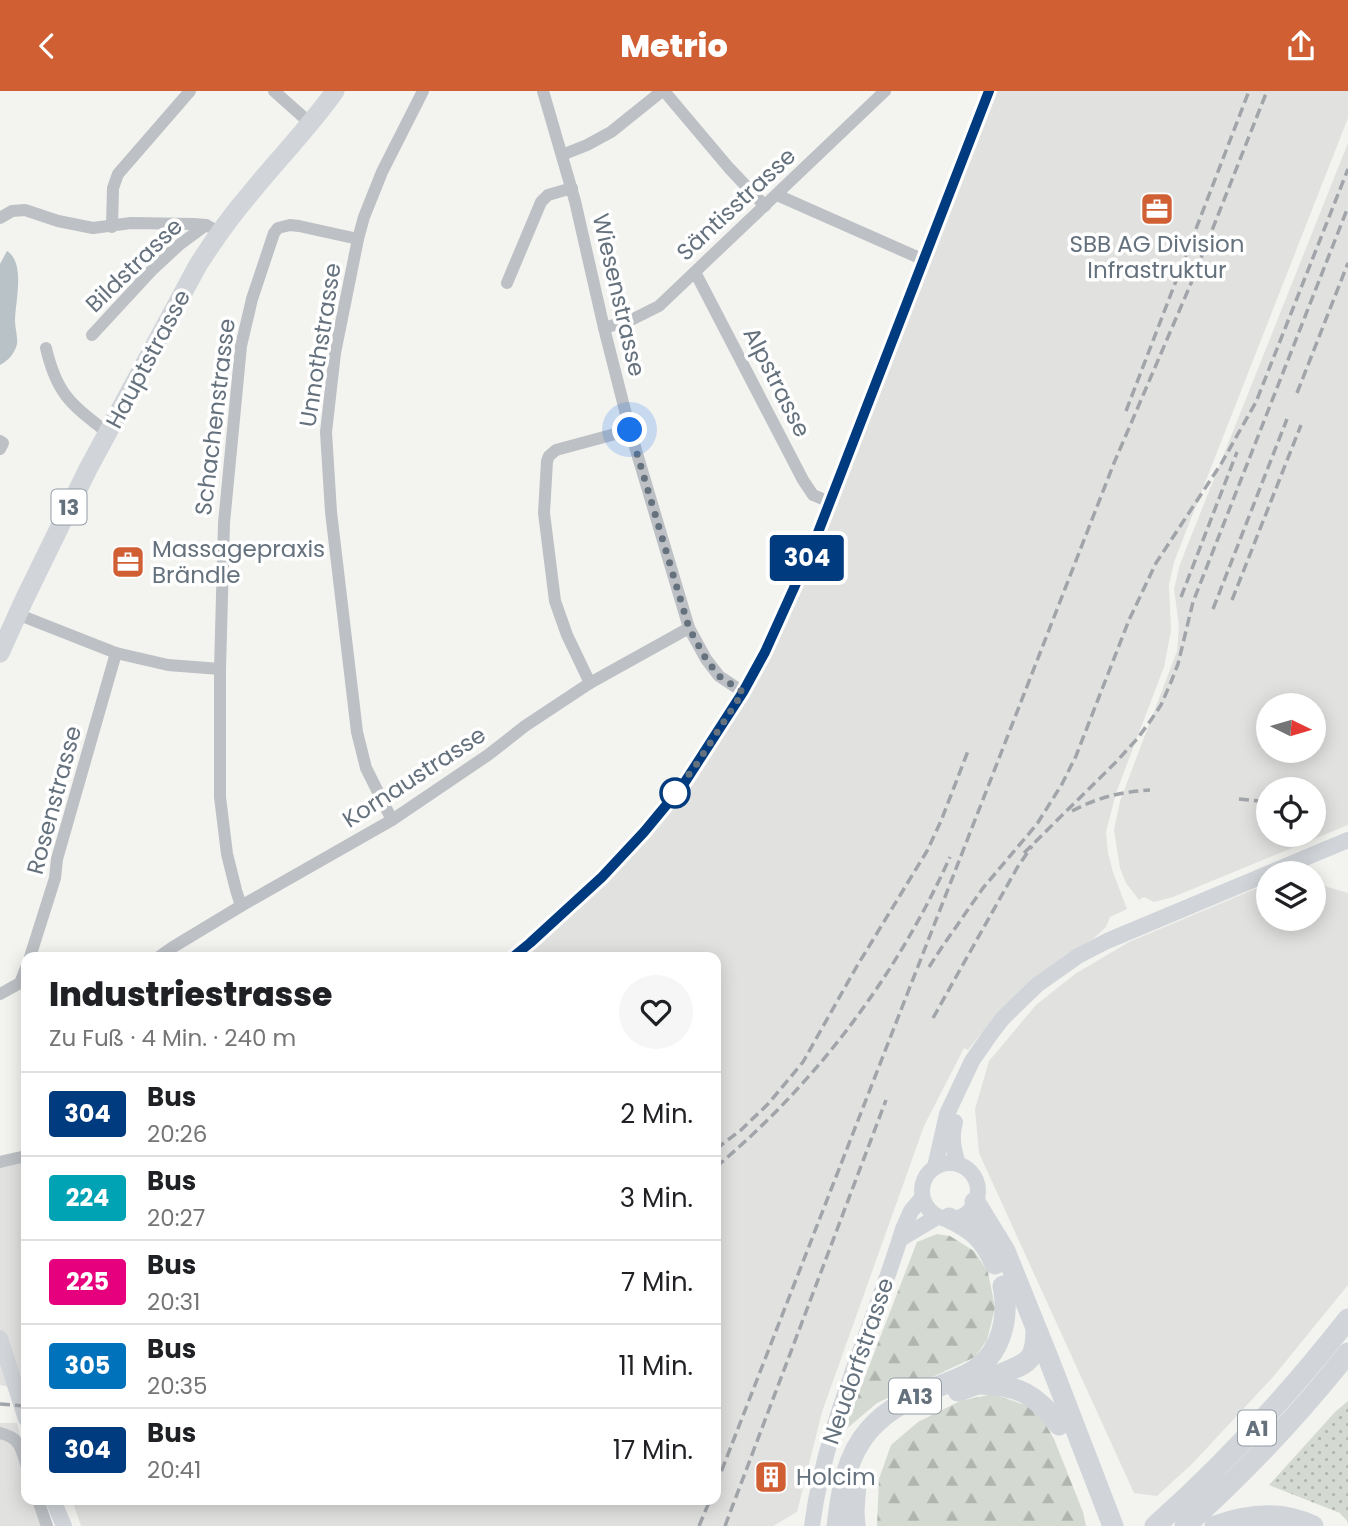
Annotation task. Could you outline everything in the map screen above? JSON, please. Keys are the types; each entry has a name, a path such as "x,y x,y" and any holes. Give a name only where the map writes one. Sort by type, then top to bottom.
{"highway":[{"path":"975,1202 1005,1251 1036,1330 1049,1394 1059,1425 1104,1523"},
{"path":"943,1217 967,1227 982,1240 991,1254 1003,1286 1041,1357 1104,1523"},
{"name":"A13","path":"837,1526 846,1474 863,1437 893,1408 970,1373 988,1358 1003,1327 1006,1308 1003,1286"},
{"name":"A1","path":"1155,1526 1249,1436 1300,1379 1348,1319"},
{"name":"A1","path":"1185,1526 1284,1429 1348,1353"},
{"path":"855,1526 858,1477 868,1453 882,1433 916,1409 1041,1357"},
{"path":"978,1384 1004,1385 1025,1392 1041,1404 1059,1425"},
{"path":"1215,1526 1235,1519 1262,1515 1287,1517 1312,1526"}],"main road":[{"name":"Hauptstrasse","path":"0,653 9,622 198,265 213,229 250,194 335,91"},
{"path":"935,1167 947,1114 972,1061 1003,1018 1037,985 1078,956 1107,941 1348,840"},
{"path":"957,1095 957,1115 952,1136 958,1164"},
{"path":"900,1239 943,1217 965,1214 975,1202 976,1179 970,1171 958,1164 946,1163 935,1167 927,1173 922,1184 922,1198 927,1207 943,1217"},
{"name":"Neudorfstrasse","path":"812,1526 829,1444 900,1239 911,1211 922,1198"},
{"path":"0,1338 21,1403"},
{"path":"55,1505 64,1526"}],"street":[{"path":"112,226 113,188 118,174 190,91"},
{"path":"274,91 310,123"},
{"name":"Unnothstrasse","path":"392,820 366,768 357,732 331,512 326,432 335,353 364,216 422,91"},
{"name":"Wiesenstrasse","path":"542,91 572,188 630,430 689,628 719,676 743,692"},
{"path":"562,155 611,132 663,91 765,206"},
{"name":"Säntisstrasse","path":"604,328 631,320 659,306 885,91"},
{"path":"519,952 602,877 644,832 683,785 743,692 776,629 830,502 989,91"},
{"path":"507,283 541,202 548,195 572,188"},
{"path":"777,195 924,260"},
{"path":"0,218 12,211 25,210 93,228 131,223 213,229"},
{"name":"Schachenstrasse","path":"242,906 227,854 220,796 219,669 225,501 240,356 253,299 274,233 278,228 299,226 358,239"},
{"name":"Bildstrasse","path":"92,335 179,245 213,229"},
{"name":"Alpstrasse","path":"695,272 803,479 813,495 830,502"},
{"path":"46,348 51,371 58,385 73,405 108,433"},
{"path":"590,683 567,635 555,601 544,513 547,461 556,450 630,430"},
{"path":"9,622 168,665 219,669"},
{"name":"Kornaustrasse","path":"166,952 392,820 590,683 689,628"},
{"name":"Rosenstrasse","path":"32,952 55,878 57,859 116,653"},
{"path":"0,994 21,980"},
{"path":"0,1161 21,1157"},
{"path":"0,1433 13,1437 21,1449"},
{"path":"40,1505 47,1526"}],"shaded area":[{"path":"989,91 1348,91 1348,118 1174,562 1169,585 1171,631 1164,667 1116,793 1106,832 1113,872 1127,909 1110,917 1106,927 1093,939 1064,956 1030,982 999,1011 968,1050 964,1048 924,1126 822,1412 797,1512 773,1526 81,1526 74,1505 721,1505 721,952 519,952 602,877 683,785 743,692 802,570"},
{"path":"1348,143 1348,825 1326,834 1326,777 1256,777 1256,847 1295,847 1173,897 1154,902 1144,897 1139,900 1126,883 1120,868 1114,830 1120,801 1177,651 1179,626 1174,589 1180,564"},
{"path":"7,251 13,257 18,273 15,321 17,341 13,354 0,365 0,264"},
{"path":"1326,887 1348,893 1348,1285 1273,1377 1193,1463 1157,1496 1134,1493 979,1153 975,1109 989,1061 1036,1005 1075,974 1129,942 1256,888 1256,931 1326,931"},
{"path":"21,1157 21,1386 0,1385 0,1162"},
{"path":"0,1423 17,1423 21,1439 21,1505 38,1505 44,1526 0,1526"}],"green space":[{"path":"937,1234 950,1236 974,1251 988,1272 995,1308 987,1340 975,1357 877,1403 844,1431 917,1242"},
{"path":"993,1394 1028,1406 1042,1418 1054,1439 1086,1526 877,1526 879,1479 891,1445 918,1422 960,1401"},
{"path":"1348,1401 1348,1522 1340,1513 1269,1485"}],"railway":[{"path":"1126,411 1249,91"},
{"path":"721,1472 1114,463 1192,281 1267,91"},
{"path":"929,967 983,888 1037,824 1062,784 1076,756 1129,620 1156,563 1221,464 1256,402 1348,169"},
{"path":"1024,853 1116,762 1137,739 1161,705 1178,664 1193,602 1348,207"},
{"path":"1297,393 1348,263"},
{"path":"1213,609 1287,419"},
{"path":"1232,600 1301,425"},
{"path":"1181,597 1237,452"},
{"path":"721,1145 768,1104 803,1062 927,851 968,751"},
{"path":"1072,811 1110,796 1150,790"},
{"path":"1239,799 1256,801"},
{"path":"933,1018 1032,846"},
{"path":"721,1163 787,1100 820,1064 850,1025 905,944 950,857"},
{"path":"725,1526 886,1100"},
{"path":"0,1404 21,1406"},
{"path":"699,1526 708,1505"}],"bus line":[{"name":"304","path":"519,952 602,877 683,785 727,719 765,652 812,548 989,91"}],"place":[{"name":"SBB AG Division Infrastruktur","path":"1157,209"},
{"name":"Massagepraxis Brändle","path":"128,562"},
{"name":"Holcim","path":"771,1477"}],"route":[{"path":"630,430 694,640 719,676 743,692 683,785 675,793"}]}
